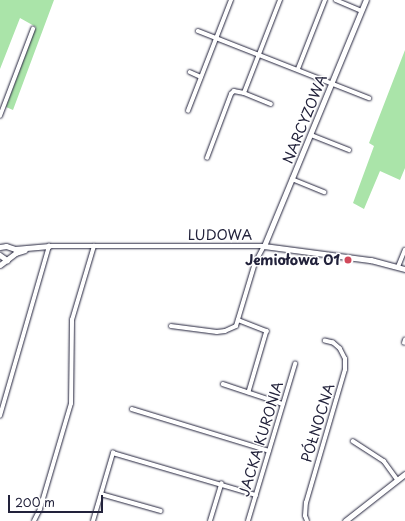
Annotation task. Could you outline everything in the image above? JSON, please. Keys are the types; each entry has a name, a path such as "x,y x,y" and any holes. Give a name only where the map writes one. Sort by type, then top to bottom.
{"main road":[{"name":"NARCYZOWA","path":"264,246 366,0"},
{"name":"LUDOWA","path":"1,248 6,246 12,249 49,246 264,246 371,260 405,270"},
{"name":"LUDOWA","path":"0,265 16,253 34,247"},
{"path":"12,249 13,256"},
{"path":"0,258 6,260"},
{"path":"344,521 405,474"}],"street":[{"path":"188,111 232,0"},
{"path":"244,93 280,0"},
{"path":"298,69 325,0"},
{"path":"336,0 362,11"},
{"path":"0,116 33,29"},
{"path":"198,31 369,98"},
{"path":"190,72 201,77"},
{"path":"207,158 231,94 237,91 271,104"},
{"path":"311,135 349,150"},
{"path":"292,179 324,192"},
{"path":"0,416 49,246"},
{"path":"34,521 40,509 71,404 73,318 94,246"},
{"path":"171,326 222,332 236,326 255,263 264,246"},
{"path":"398,267 405,250"},
{"path":"238,320 267,331 249,392"},
{"name":"PÓŁNOCNA","path":"307,521 305,516 306,503 345,370 345,359 340,349 333,343 325,341"},
{"name":"JACKA KURONIA","path":"248,521 295,364"},
{"path":"223,384 283,404"},
{"path":"132,409 269,451"},
{"path":"353,441 384,461 398,480"},
{"path":"93,521 113,453 256,495"},
{"path":"210,521 221,484"},
{"path":"101,494 161,511"}],"green space":[{"path":"0,0 54,0 13,110 6,107 36,27 20,18 0,69"},
{"path":"405,50 405,168 400,180 380,171 364,209 353,203 374,146 369,143"}],"place":[{"name":"Jemiołowa 01","path":"348,260"}]}
